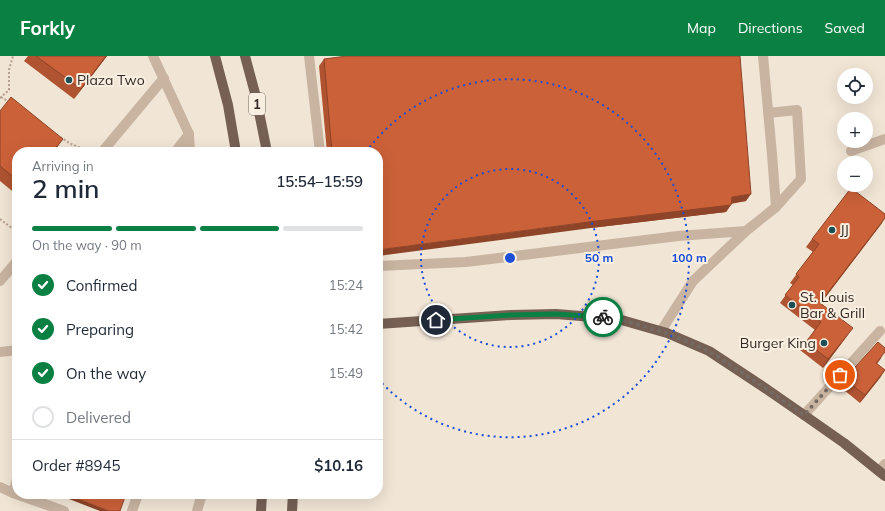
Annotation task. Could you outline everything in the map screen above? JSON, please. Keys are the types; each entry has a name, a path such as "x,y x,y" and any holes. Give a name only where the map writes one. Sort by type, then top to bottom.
{"main road":[{"name":"1","path":"215,56 228,105 235,147"},
{"name":"1","path":"245,56 256,97 266,147"},
{"path":"383,324 511,315 556,314 618,319 661,331 709,351 883,470"},
{"path":"261,511 262,499"},
{"path":"292,511 293,499"}],"street":[{"path":"153,56 189,134 190,147"},
{"path":"308,56 319,147"},
{"path":"763,56 776,207"},
{"path":"106,147 164,78"},
{"path":"661,331 693,281 746,230 776,207 802,179 797,110 768,113"},
{"path":"179,147 189,134"},
{"path":"851,151 885,139"},
{"path":"383,266 466,262 678,236 746,230"},
{"path":"0,281 12,267"},
{"path":"804,415 880,331"},
{"path":"0,352 12,351"},
{"path":"0,487 12,493"},
{"path":"30,499 64,511"},
{"path":"132,511 136,499"},
{"path":"198,511 201,499"}],"path":[{"path":"13,56 9,70 9,90 1,98 14,106"},
{"path":"52,131 71,144 79,147"},
{"path":"0,219 12,228"}],"building":[{"name":"Plaza Two","path":"36,56 106,56 81,89"},
{"path":"347,56 740,56 751,194 732,197 731,205 383,249 383,147 332,147 324,59"},
{"path":"11,97 63,139 56,147 12,147 12,176 0,166 0,111"},
{"path":"848,192 856,192 885,214 885,218 820,303 853,328 828,359 806,342 821,322 785,295 799,277 796,274 819,244 812,239"},
{"path":"878,342 885,348 885,352 876,363 885,370 865,395 844,379"},
{"path":"78,499 124,499 120,511 109,511"}],"way so far":[{"path":"603,317 618,319 667,333 709,351 804,415 840,375"}],"place":[{"name":"Plaza Two","path":"69,80"},
{"name":"JJ","path":"832,230"},
{"name":"St. Louis Bar & Grill","path":"792,305"},
{"name":"Burger King","path":"824,343"}],"route":[{"path":"436,320 511,315 556,314 603,317"}]}
